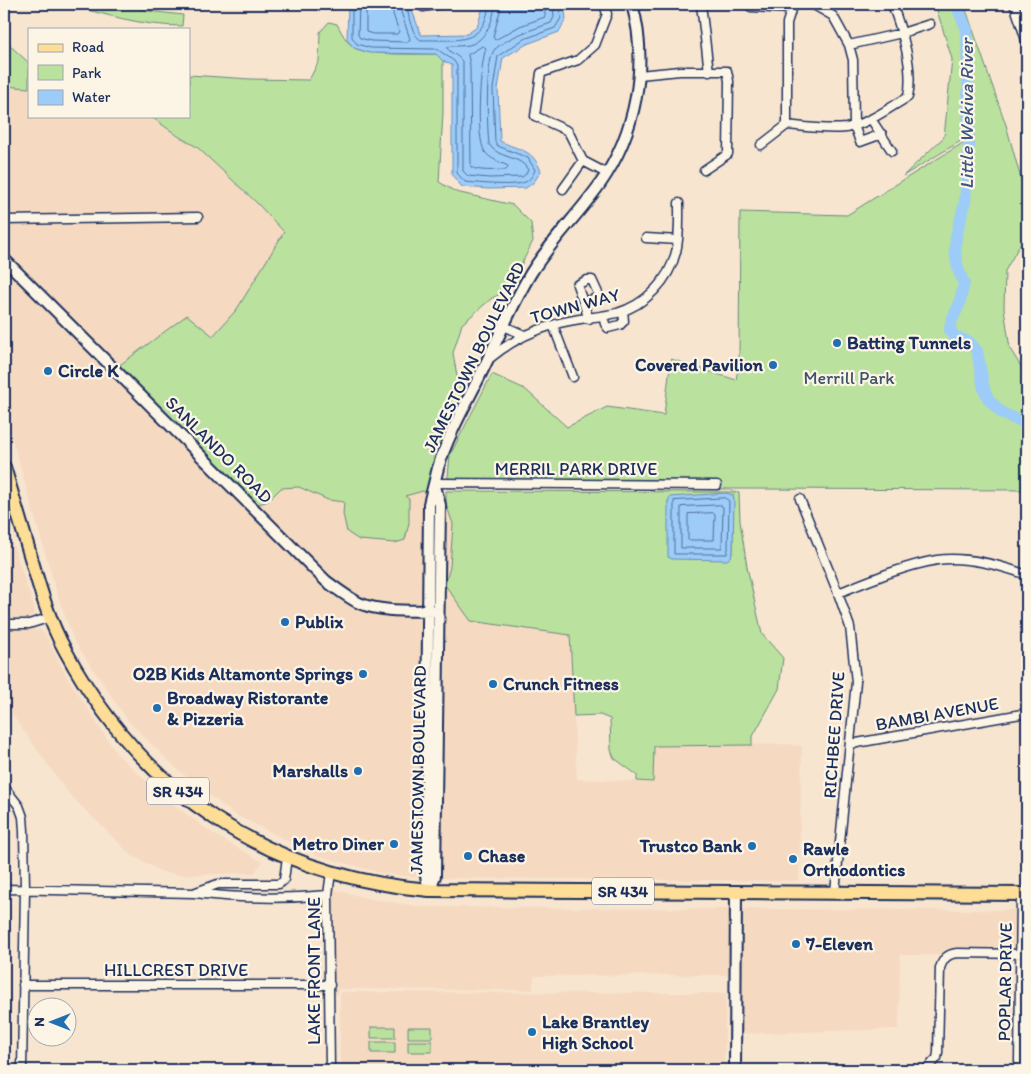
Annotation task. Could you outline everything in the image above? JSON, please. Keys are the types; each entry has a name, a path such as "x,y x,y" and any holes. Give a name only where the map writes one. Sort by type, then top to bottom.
{"main road":[{"name":"SR 434","path":"4,467 36,577 64,649 85,686 138,754 168,784 206,813 240,834 287,857 331,872 390,886 430,890 1024,894"}],"street":[{"path":"423,7 441,4"},
{"path":"604,4 607,14 595,45 578,60 541,73 535,116 568,131 583,161 606,173"},
{"name":"JAMESTOWN BOULEVARD","path":"430,890 435,876 433,611 440,505 435,483 438,467 530,274 556,237 600,183 629,125 639,75 640,47 632,4"},
{"path":"701,4 709,72"},
{"path":"812,4 833,16 849,45 853,60 854,125 860,142 882,134"},
{"path":"761,145 788,124 811,128 846,128 872,119 908,96 911,83 902,33 892,4"},
{"path":"1014,4 1027,43"},
{"path":"751,7 792,6 788,22 788,124"},
{"path":"849,45 902,33 930,24"},
{"path":"639,75 680,71 728,71 728,154 704,170"},
{"path":"872,119 892,151"},
{"path":"564,189 583,161"},
{"name":"TOWN WAY","path":"488,360 524,335 553,325 623,311 656,290 669,273 676,253 679,203"},
{"path":"4,220 198,217"},
{"path":"646,238 678,240"},
{"name":"SANLANDO ROAD","path":"4,259 326,581 361,603 380,609 433,611"},
{"path":"583,302 595,299 598,293 592,280 587,280 577,285 583,302 589,319"},
{"path":"603,316 608,328 623,323 623,311"},
{"path":"553,325 573,377"},
{"name":"TOWN WAY","path":"504,326 524,335"},
{"name":"MERRIL PARK DRIVE","path":"435,483 717,485"},
{"name":"RICHBEE DRIVE","path":"800,500 850,626 856,682 835,892"},
{"path":"838,593 902,568 938,560 978,561 1002,566 1027,575"},
{"path":"4,624 28,624 51,617"},
{"name":"BAMBI AVENUE","path":"851,744 1027,713"},
{"path":"4,787 20,806 23,817 25,890 22,1070"},
{"path":"194,893 218,884 279,884 284,880 287,857"},
{"name":"LAKE FRONT LANE","path":"330,1070 328,895 331,872"},
{"path":"4,889 194,893 304,898 328,895"},
{"path":"735,1070 736,892"},
{"name":"POPLAR DRIVE","path":"1021,1070 1019,1061 1024,954 1024,894"},
{"path":"929,1068 937,1058 938,1053 940,968 942,961 950,954 957,953 1024,954"},
{"name":"HILLCREST DRIVE","path":"22,985 330,985"}],"shaded area":[{"path":"4,86 28,88 28,118 153,118 181,138 197,146 257,203 284,232 237,309 213,336 187,315 117,366 4,254 4,223 202,220 201,213 4,217"},
{"path":"4,264 342,597 424,614 423,878 384,874 316,855 232,813 178,770 128,721 73,639 55,588 4,410"},
{"path":"299,487 328,500 344,502 343,514 358,540 370,540 404,496 423,491 428,493 425,607 380,605 362,600 329,578 256,505 268,501 281,488"},
{"path":"446,504 453,524 450,567 445,585 570,635 577,779 652,782 654,746 785,744 802,746 799,881 438,878"},
{"path":"4,517 35,610 34,615 26,620 4,620"},
{"path":"4,627 40,630 45,634 66,675 117,754 166,799 215,835 263,862 254,873 180,875 162,872 131,855 68,793 13,716 4,699"},
{"path":"333,889 366,898 423,907 732,909 732,975 534,976 533,990 340,989 337,995 334,995"},
{"path":"740,909 1017,910 1017,950 957,949 942,955 900,955 899,1029 739,1034"},
{"name":"Lake Brantley High School","path":"340,992 726,993 724,1070 340,1070"}],"green space":[{"path":"65,4 136,4 136,7 148,11 183,15 182,26 137,22"},
{"path":"935,4 964,4 1006,125 1026,197 1022,241 1005,271 1004,308 1010,349 1027,376 1027,424 1002,413 988,399 978,353 971,342 957,337 953,331 953,322 962,305 966,283 957,251 970,166 969,139 964,139 903,176 944,137 952,59"},
{"path":"329,22 337,24 348,42 359,50 393,54 436,54 443,61 443,113 439,182 456,192 513,205 531,223 533,241 508,291 492,298 462,324 453,353 458,382 465,398 428,493 423,491 405,496 409,499 409,523 405,540 395,543 359,540 347,532 343,514 344,502 328,500 299,487 281,488 268,501 256,505 117,367 187,315 213,336 237,309 284,232 257,203 197,147 153,118 190,118 190,75 309,80 319,61 320,32"},
{"path":"4,40 28,62 28,88 4,86"},
{"name":"Merrill Park","path":"966,141 963,200 954,251 957,271 963,283 958,305 950,321 949,332 955,339 969,345 975,354 984,400 1000,415 1027,427 1027,490 447,488 450,455 492,374 525,389 567,427 607,407 664,415 671,359 736,380 739,362 740,212 847,215"},
{"path":"446,491 739,492 740,521 747,567 762,634 783,658 779,689 752,738 752,745 654,746 653,782 637,781 637,775 614,758 611,750 610,719 600,715 574,716 570,635 471,621 445,585 450,567 453,524 446,504","holes":["733,495 733,550 731,557 669,512 668,501"]},
{"path":"371,1027 395,1027 395,1038 371,1038"},
{"path":"408,1027 432,1027 432,1038 408,1038"},
{"path":"408,1041 432,1041 432,1052 408,1052"},
{"path":"371,1042 395,1042 395,1053 371,1053"}],"water":[{"path":"348,4 413,4 412,10 421,35 467,34 477,27 484,4 564,4 566,19 559,32 527,44 503,58 498,89 500,141 525,151 534,158 541,171 534,182 526,188 489,189 462,187 452,175 452,65 443,61 436,54 370,53 354,48 347,40"},
{"path":"726,493 733,495 734,500 733,550 731,557 727,560 672,559 668,557 668,501 670,497"}],"waterway":[{"name":"Little Wekiva River","path":"956,4 967,30 969,144 965,202 956,236 955,251 958,269 964,283 950,330 954,336 969,342 977,351 984,389 989,400 1002,413 1027,424"}],"place":[{"name":"Batting Tunnels","path":"837,343"},
{"name":"Covered Pavilion","path":"773,365"},
{"name":"Circle K","path":"48,371"},
{"name":"Publix","path":"285,622"},
{"name":"O2B Kids Altamonte Springs","path":"363,674"},
{"name":"Crunch Fitness","path":"493,684"},
{"name":"Broadway Ristorante & Pizzeria","path":"157,708"},
{"name":"Marshalls","path":"358,771"},
{"name":"Metro Diner","path":"394,844"},
{"name":"Trustco Bank","path":"752,846"},
{"name":"Chase","path":"468,856"},
{"name":"Rawle Orthodontics","path":"793,859"},
{"name":"7-Eleven","path":"796,944"},
{"name":"Lake Brantley High School","path":"532,1032"}]}
